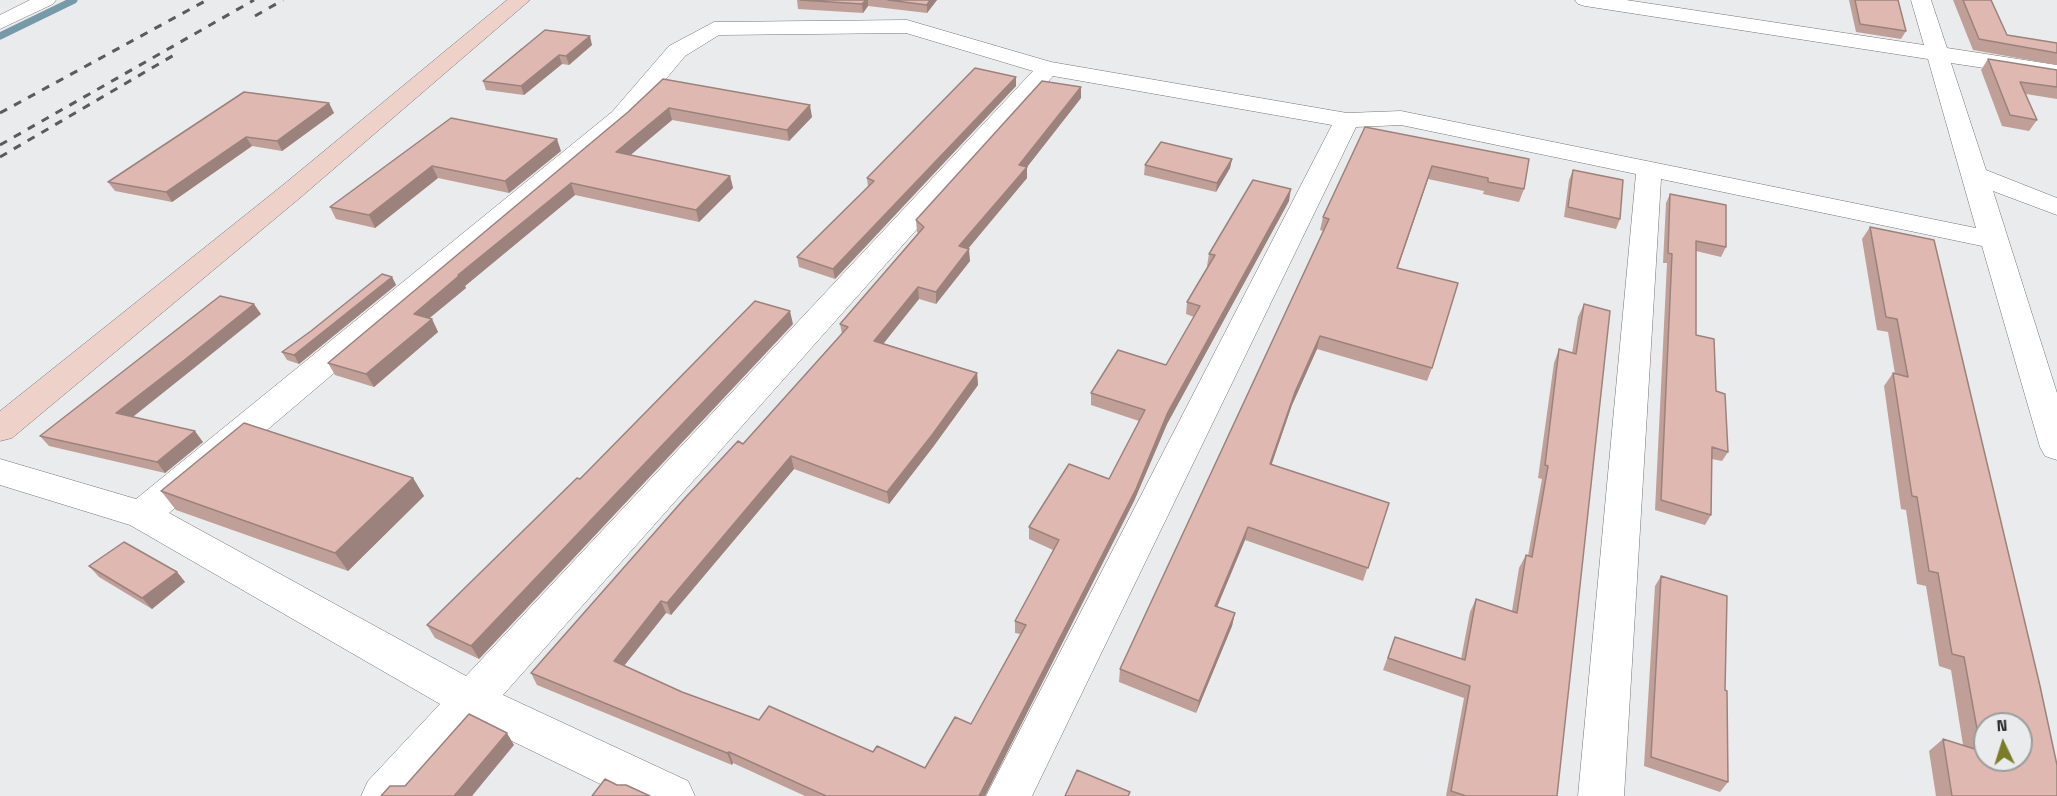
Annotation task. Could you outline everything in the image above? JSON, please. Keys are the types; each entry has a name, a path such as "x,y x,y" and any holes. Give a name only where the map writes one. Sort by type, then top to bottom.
{"main road":[{"path":"0,429 292,191 519,0"}],"street":[{"path":"2,17 40,0"},
{"path":"2,17 46,0"},
{"path":"1585,0 2057,72"},
{"path":"1921,0 2057,447"},
{"path":"142,515 621,117 677,51 714,29 874,17 1048,68 1347,120 1401,118 1994,240"},
{"path":"384,796 1048,68"},
{"path":"1009,796 1347,120"},
{"path":"1601,796 1648,169"},
{"path":"1974,175 2057,207"},
{"path":"0,472 142,515 472,701 672,796"}],"building":[{"path":"800,0 866,0 862,4"},
{"path":"888,0 930,0 927,5"},
{"path":"1855,0 1898,0 1906,31 1860,24"},
{"path":"1963,0 1991,0 2007,35 2057,43 2057,53 1979,39"},
{"path":"545,30 590,36 566,56 559,55 521,86 483,81"},
{"path":"1988,59 2057,70 2057,87 2020,82 2037,120 2010,115"},
{"path":"975,68 1016,77 833,269 797,257 874,181 867,178"},
{"path":"663,79 810,105 787,130 669,108 616,152 730,176 696,210 571,183 414,314 432,319 366,374 328,363 628,112"},
{"path":"1042,81 1081,87 1019,165 1027,167 959,246 969,249 936,292 918,287 874,341 977,373 932,435 887,492 791,456 667,603 661,601 614,661 682,692 759,720 769,706 873,752 877,746 925,768 955,717 971,724 1026,625 1015,621 1059,540 1029,527 1069,464 1109,479 1145,410 1091,393 1118,350 1166,365 1200,306 1187,302 1215,255 1209,254 1253,180 1291,189 1168,412 1136,489 979,796 826,796 729,752 531,673 685,498 738,441 743,444 848,327 840,324 924,227 916,220"},
{"path":"244,92 329,103 277,141 246,137 166,192 108,182"},
{"path":"451,118 557,139 505,181 432,166 369,215 330,207"},
{"path":"1365,127 1529,159 1524,189 1488,182 1488,178 1432,166 1397,268 1458,283 1432,368 1320,336 1295,392 1270,464 1389,503 1368,568 1248,527 1215,606 1235,613 1199,701 1120,669 1329,219 1323,217"},
{"path":"1161,142 1232,159 1217,183 1145,165"},
{"path":"1573,170 1623,180 1620,219 1568,207"},
{"path":"1670,194 1726,205 1726,247 1696,241 1696,335 1714,339 1716,391 1725,394 1728,452 1712,447 1711,515 1661,500 1672,254 1668,253"},
{"path":"1870,227 1934,240 2040,686 2057,765 2057,796 1952,796 1943,739 1973,748 1973,772 2033,772 2033,712 1974,712 1964,657 1952,654 1938,573 1929,571 1917,497 1912,496 1893,373 1908,377 1897,319 1886,317"},
{"path":"382,274 392,277 294,355 282,352 311,331"},
{"path":"220,296 254,304 116,413 195,431 157,462 40,436"},
{"path":"755,301 790,311 471,646 427,625 577,478 580,479"},
{"path":"1584,304 1610,311 1557,796 1466,796 1451,791 1470,686 1388,658 1395,637 1465,660 1476,599 1517,613 1526,555 1532,557 1548,466 1545,465 1559,349 1576,354"},
{"path":"244,423 413,478 335,553 161,491"},
{"path":"124,542 177,572 142,598 89,566"},
{"path":"1661,576 1727,596 1725,690 1727,691 1728,782 1651,757"},
{"path":"469,714 507,733 454,796 381,796 390,786 405,786"},
{"path":"1077,770 1130,792 1128,796 1065,796"},
{"path":"605,779 617,785 626,785 650,796 592,796"}],"waterway":[{"path":"0,36 74,0"}],"railway":[{"path":"0,113 207,0"},
{"path":"0,145 254,0"},
{"path":"255,16 283,0"},
{"path":"0,157 174,55"}]}
